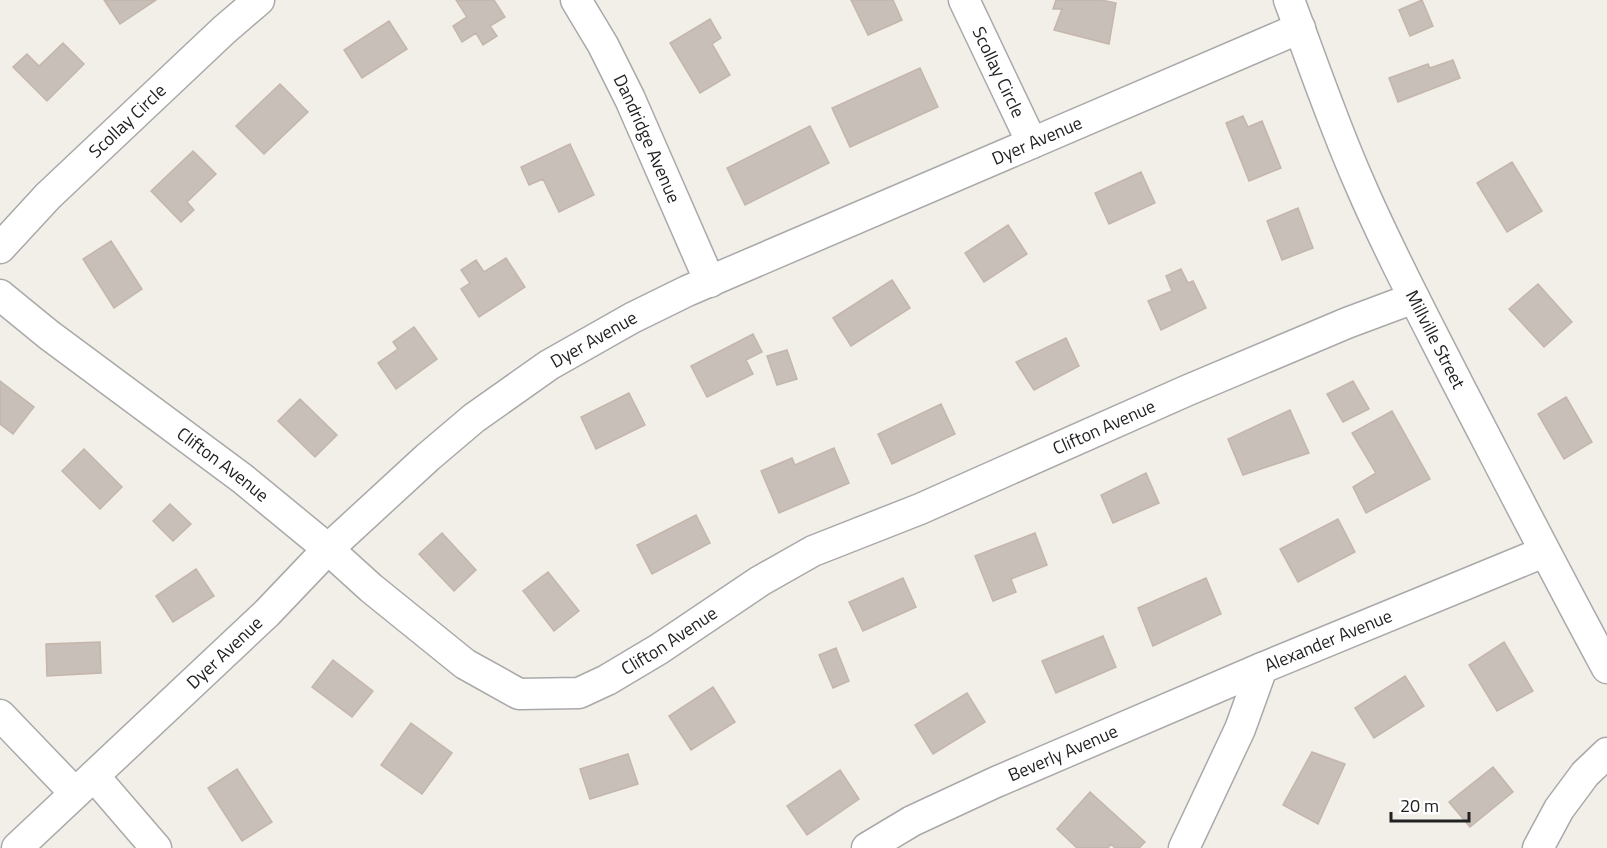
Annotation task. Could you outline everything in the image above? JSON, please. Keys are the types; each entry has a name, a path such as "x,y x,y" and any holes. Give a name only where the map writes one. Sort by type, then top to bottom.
{"street":[{"name":"Scollay Circle","path":"0,248 48,196 224,30 259,0"},
{"name":"Dandridge Avenue","path":"576,0 603,45 630,99 710,282"},
{"name":"Scollay Circle","path":"964,0 1032,143"},
{"name":"Millville Street","path":"1289,0 1359,182 1414,298 1544,552 1607,668"},
{"name":"Dyer Avenue","path":"17,848 267,613 328,549 428,457 474,418 549,365 632,318 710,282 1300,28"},
{"name":"Clifton Avenue","path":"0,295 89,366 243,479 465,664 519,694 579,693 607,680 659,649 760,581 813,551 920,509 1186,391 1347,323 1414,298"},
{"name":"Alexander Avenue","path":"1184,848 1240,729 1262,668 1544,552"},
{"name":"Beverly Avenue","path":"867,848 912,821 996,782 1262,668"},
{"path":"0,715 85,785 156,848"},
{"path":"1538,848 1559,809 1585,774 1607,753"}],"building":[{"path":"104,0 156,0 120,24"},
{"path":"456,0 494,0 505,17 490,26 497,36 483,45 476,33 462,42 453,26 467,17"},
{"path":"851,0 893,0 902,20 868,35"},
{"path":"1056,0 1101,0 1116,3 1109,44 1054,30 1062,9 1053,9"},
{"path":"1422,0 1433,26 1410,36 1399,10"},
{"path":"710,19 721,38 712,44 730,75 700,93 670,43"},
{"path":"389,21 407,49 362,78 344,50"},
{"path":"63,43 84,64 47,101 13,67 27,54 39,66"},
{"path":"1453,60 1460,78 1398,102 1389,78 1428,64 1430,68"},
{"path":"920,68 938,107 850,147 832,108"},
{"path":"280,84 308,112 264,154 236,126"},
{"path":"1243,116 1248,127 1262,121 1281,168 1249,181 1226,123"},
{"path":"810,126 829,163 745,205 727,168"},
{"path":"570,144 594,195 559,212 543,179 529,185 521,167"},
{"path":"193,151 216,174 187,202 194,210 181,222 151,191"},
{"path":"1512,162 1542,211 1507,232 1477,183"},
{"path":"1141,172 1155,203 1109,224 1095,193"},
{"path":"1298,208 1313,248 1282,260 1267,221"},
{"path":"1008,225 1027,254 984,282 965,253"},
{"path":"111,241 142,289 114,308 83,259"},
{"path":"506,258 525,287 479,317 461,289 470,283 461,270 476,260 484,272"},
{"path":"1181,269 1188,283 1193,281 1206,308 1161,330 1148,301 1172,291 1166,276"},
{"path":"892,280 910,308 851,346 833,318"},
{"path":"1538,284 1572,322 1544,347 1509,309"},
{"path":"414,327 437,359 396,389 378,363 398,349 393,342"},
{"path":"753,334 762,352 746,360 753,374 707,397 691,366"},
{"path":"1066,338 1079,366 1034,390 1016,362"},
{"path":"787,350 797,379 777,385 767,356"},
{"path":"0,381 34,407 13,434 0,424"},
{"path":"1353,381 1369,409 1343,422 1327,394"},
{"path":"629,393 645,425 596,449 581,417"},
{"path":"1566,397 1592,442 1564,459 1538,414"},
{"path":"300,399 337,435 315,457 278,421"},
{"path":"941,404 955,434 892,464 878,434"},
{"path":"1290,410 1309,453 1243,475 1228,439"},
{"path":"1392,411 1430,479 1366,513 1353,487 1376,473 1352,433"},
{"path":"834,448 849,483 779,513 761,471 792,458 795,465"},
{"path":"84,449 122,487 100,509 62,471"},
{"path":"1146,473 1159,503 1113,523 1101,495"},
{"path":"170,504 191,524 173,541 153,521"},
{"path":"696,515 710,543 652,574 637,545"},
{"path":"1338,519 1355,552 1298,582 1280,549"},
{"path":"442,533 476,570 454,591 419,554"},
{"path":"1035,533 1047,565 1011,579 1016,592 993,601 975,556"},
{"path":"196,569 214,596 173,622 156,596"},
{"path":"548,572 579,611 554,631 523,591"},
{"path":"903,578 916,607 863,631 849,602"},
{"path":"1206,578 1221,614 1153,646 1138,608"},
{"path":"1103,636 1116,667 1056,693 1042,661"},
{"path":"100,642 101,673 47,676 46,644"},
{"path":"1504,642 1533,691 1497,711 1469,665"},
{"path":"836,648 849,681 833,688 819,655"},
{"path":"333,660 373,691 352,717 312,687"},
{"path":"1405,676 1424,706 1374,738 1355,708"},
{"path":"713,687 735,722 691,750 669,716"},
{"path":"967,693 985,722 933,754 915,725"},
{"path":"411,723 452,753 422,794 381,765"},
{"path":"1312,752 1345,764 1318,824 1283,805"},
{"path":"628,754 638,784 590,799 580,769"},
{"path":"1493,767 1513,792 1470,827 1449,802"},
{"path":"237,769 272,822 242,841 208,788"},
{"path":"840,770 859,799 807,835 787,806"},
{"path":"1090,792 1145,842 1139,848 1115,848 1111,844 1108,848 1077,848 1057,829"}]}
